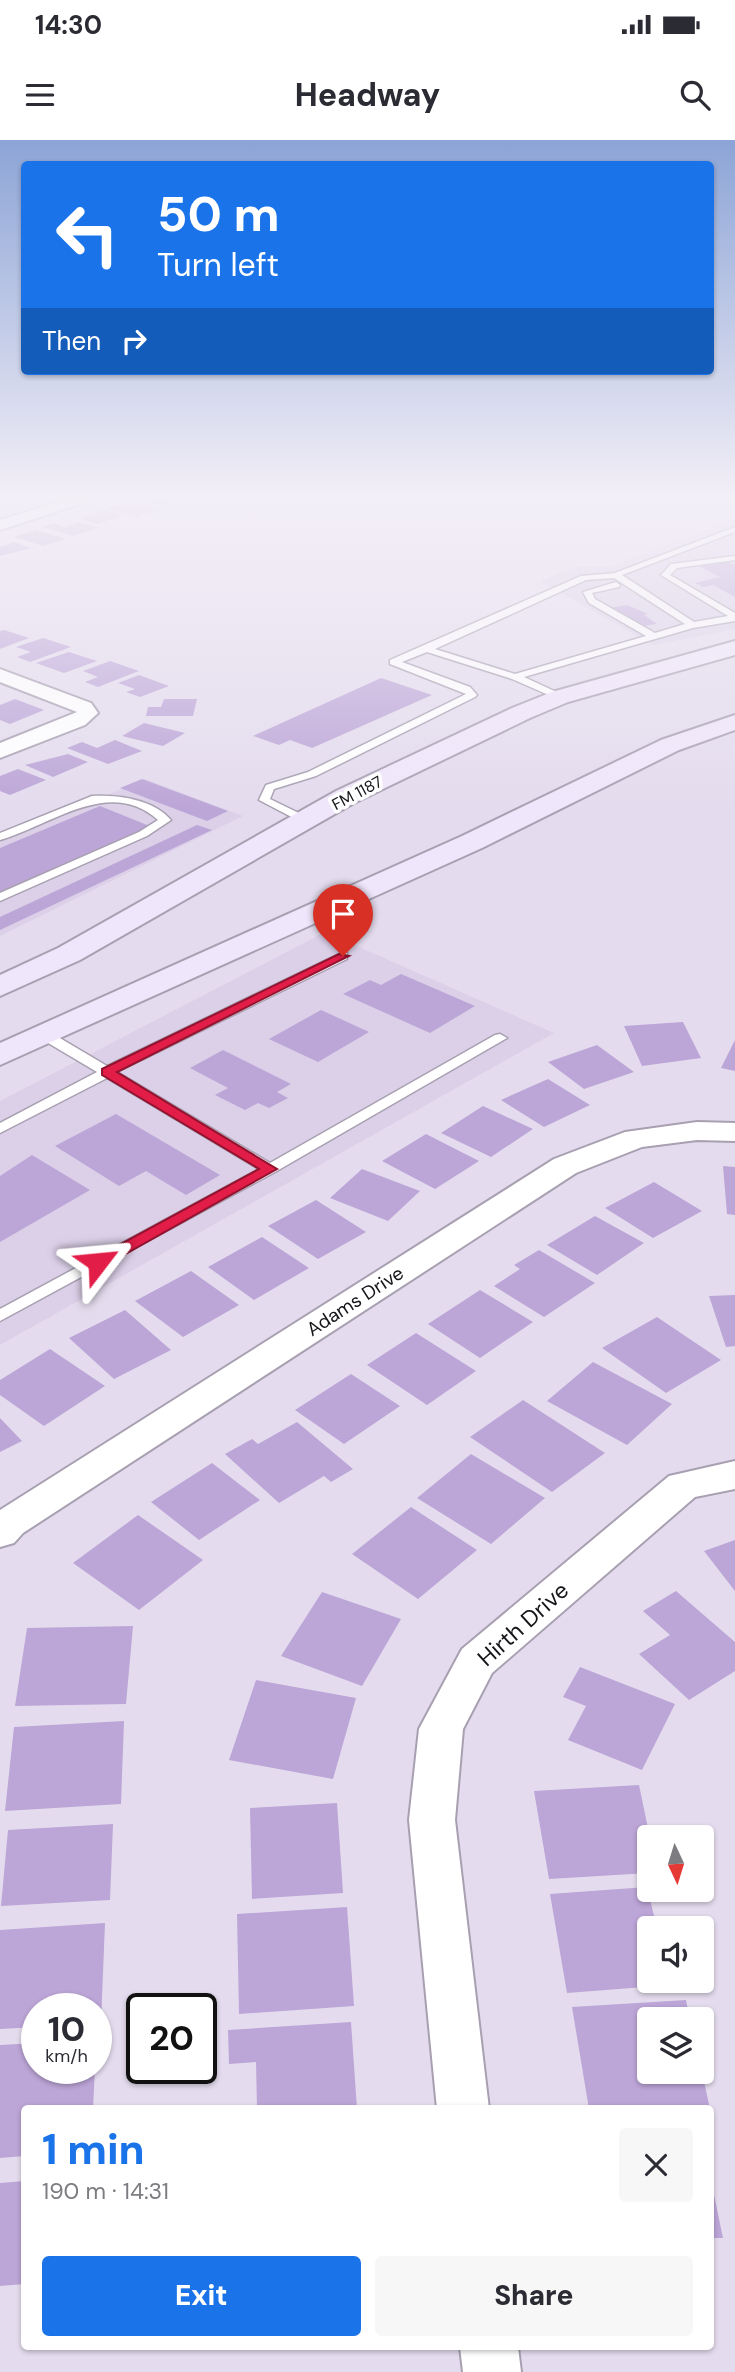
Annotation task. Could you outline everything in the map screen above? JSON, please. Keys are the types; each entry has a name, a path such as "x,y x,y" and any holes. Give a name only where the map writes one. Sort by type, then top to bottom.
{"main road":[{"name":"FM 1187","path":"0,987 69,954 345,797 560,697 735,648"},
{"path":"0,1055 472,842 670,746 735,722"}],"street":[{"path":"0,675 84,707 88,713 78,721 0,751"},
{"name":"Adams Drive","path":"0,1534 21,1516 565,1166 636,1138 697,1131 735,1132"},
{"name":"Hirth Drive","path":"463,2105 432,1821 441,1729 477,1661 683,1486 735,1475"},
{"path":"489,2350 492,2372"}],"lane":[{"path":"307,821 264,800 270,787 312,774 472,695 467,689 393,663 528,603"},
{"path":"596,603 653,636"},
{"path":"659,603 692,625"},
{"path":"712,603 735,617"},
{"path":"515,677 653,636 675,633 692,625 735,617"},
{"path":"427,649 515,677 560,697"},
{"path":"0,837 92,799 107,797 159,812 165,820 143,834 0,897"},
{"path":"0,1129 107,1072 343,956"},
{"path":"43,1034 270,1169"},
{"path":"0,1316 270,1169 500,1038"}],"shaded area":[{"path":"579,603 735,603 735,629 653,645"},
{"path":"145,779 243,816 0,936 0,840"},
{"path":"325,932 554,1033 0,1345 0,1101"}],"building":[{"path":"627,605 648,614 644,615 657,624 641,626 609,608"},
{"path":"0,631 29,638 0,649"},
{"path":"43,638 71,647 30,662 17,657 31,652 16,647"},
{"path":"69,652 97,661 64,673 36,663"},
{"path":"110,661 139,671 98,687 85,682 98,677 83,671"},
{"path":"139,675 169,686 140,697 126,692 135,689 118,683"},
{"path":"381,678 432,695 312,748 290,740 279,745 253,736"},
{"path":"15,699 44,710 10,724 0,720 0,705"},
{"path":"164,699 197,699 193,716 146,716 148,707 161,707"},
{"path":"144,723 185,733 163,746 122,736"},
{"path":"115,740 142,751 108,764 67,748 82,742 97,748"},
{"path":"68,754 88,762 53,777 25,765"},
{"path":"18,769 46,780 10,795 0,791 0,776"},
{"path":"142,779 228,811 207,821 120,788"},
{"path":"100,806 152,827 0,894 0,848"},
{"path":"197,825 212,830 0,930 0,917"},
{"path":"401,974 475,1006 430,1033 343,994 370,980 381,985"},
{"path":"321,1010 369,1032 318,1062 269,1039"},
{"path":"683,1022 701,1058 642,1066 624,1026"},
{"path":"735,1040 735,1071 721,1068"},
{"path":"597,1045 634,1072 584,1089 548,1062"},
{"path":"223,1050 291,1084 277,1092 288,1098 269,1108 258,1103 245,1110 215,1095 228,1088 190,1068"},
{"path":"548,1079 590,1105 544,1127 501,1100"},
{"path":"483,1106 533,1129 491,1157 441,1133"},
{"path":"116,1114 220,1175 186,1195 146,1171 119,1186 55,1146"},
{"path":"426,1134 479,1161 435,1189 382,1161"},
{"path":"32,1155 90,1190 0,1242 0,1176"},
{"path":"723,1166 735,1167 735,1215 727,1214"},
{"path":"362,1169 420,1191 388,1221 330,1198"},
{"path":"654,1182 702,1211 653,1238 605,1208"},
{"path":"316,1200 366,1232 318,1259 268,1226"},
{"path":"595,1216 644,1243 597,1275 547,1245"},
{"path":"262,1237 309,1268 254,1300 208,1267"},
{"path":"539,1250 595,1283 544,1317 494,1286 520,1269 514,1265"},
{"path":"191,1271 239,1305 183,1337 135,1301"},
{"path":"480,1290 533,1322 480,1358 428,1324"},
{"path":"735,1295 735,1346 726,1347 709,1296"},
{"path":"125,1310 171,1350 114,1379 69,1338"},
{"path":"657,1317 721,1360 666,1393 602,1348"},
{"path":"416,1333 476,1371 427,1405 367,1365"},
{"path":"50,1349 105,1386 44,1426 0,1395 0,1380"},
{"path":"593,1362 672,1404 627,1445 547,1401"},
{"path":"351,1374 400,1406 344,1444 295,1410"},
{"path":"523,1400 605,1453 552,1492 470,1437"},
{"path":"0,1418 22,1441 0,1452"},
{"path":"297,1422 353,1469 331,1482 324,1476 279,1503 225,1454 252,1439 258,1444"},
{"path":"471,1454 545,1498 491,1544 417,1498"},
{"path":"212,1463 260,1500 199,1540 151,1502"},
{"path":"411,1507 477,1550 418,1599 352,1554"},
{"path":"138,1515 203,1560 139,1610 73,1563"},
{"path":"735,1540 735,1591 704,1551"},
{"path":"676,1591 735,1642 735,1671 689,1700 639,1654 670,1635 643,1611"},
{"path":"322,1592 401,1619 362,1686 281,1656"},
{"path":"133,1626 126,1704 15,1706 27,1628"},
{"path":"580,1667 675,1704 642,1770 568,1740 586,1706 563,1697"},
{"path":"256,1680 356,1698 333,1779 229,1760"},
{"path":"124,1721 121,1804 5,1811 14,1727"},
{"path":"639,1785 647,1825 637,1825 637,1874 549,1879 534,1791"},
{"path":"337,1803 343,1893 252,1899 250,1808"},
{"path":"113,1824 110,1900 1,1906 8,1830"},
{"path":"637,1888 637,1902 651,1902 654,1916 637,1916 637,1988 567,1993 550,1894"},
{"path":"347,1907 354,2006 239,2014 237,1914"},
{"path":"105,1923 102,1993 21,1993 21,2028 0,2029 0,1930"},
{"path":"686,2000 687,2007 637,2007 637,2084 705,2084 709,2105 588,2105 572,2007"},
{"path":"351,2022 357,2105 257,2105 256,2062 229,2064 228,2030"},
{"path":"21,2044 21,2084 94,2084 93,2105 21,2105 21,2156 0,2158 0,2045"},
{"path":"21,2181 21,2284 0,2286 0,2183"},
{"path":"714,2195 723,2238 714,2238"}],"route":[{"path":"98,1262 270,1169 107,1072 343,956"}]}
